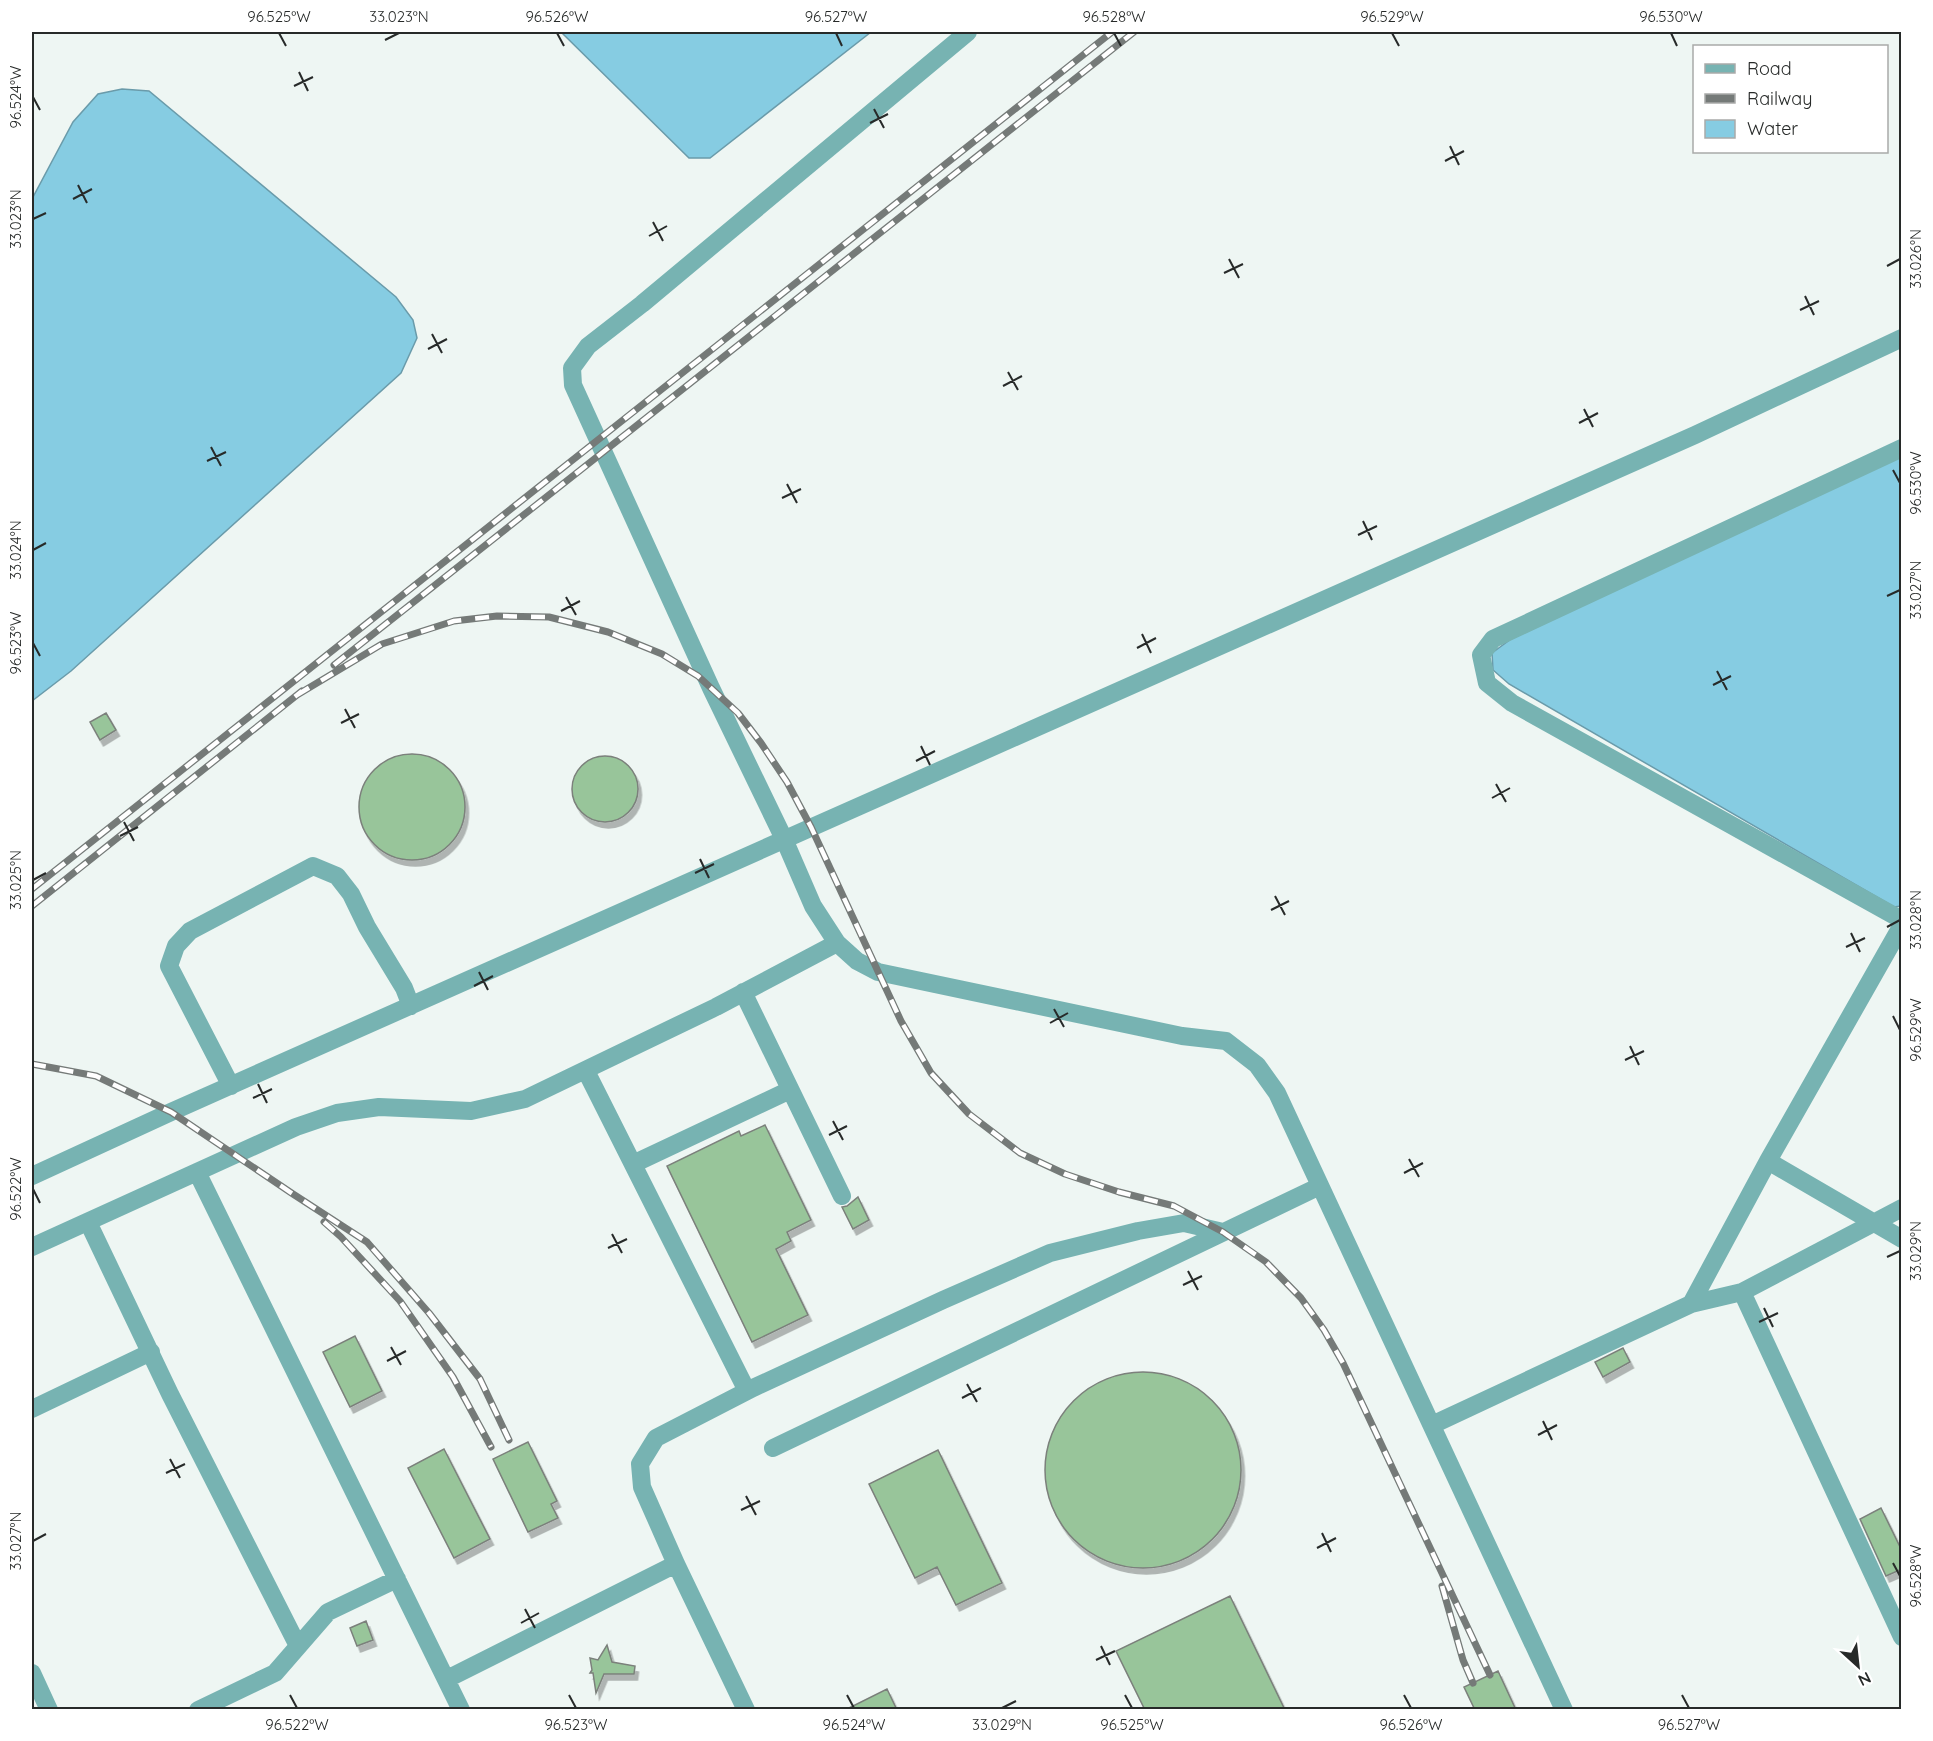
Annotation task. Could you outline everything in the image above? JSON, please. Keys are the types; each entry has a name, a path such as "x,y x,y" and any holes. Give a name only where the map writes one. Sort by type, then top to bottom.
{"lane":[{"path":"968,32 642,304 588,346 572,368 573,385 813,906 837,943 857,961 878,972 1182,1036 1227,1041 1257,1065 1277,1094 1564,1710"},
{"path":"32,1176 1685,439 1902,338"},
{"path":"1902,448 1493,639 1480,655 1487,683 1512,703 1902,920"},
{"path":"231,1086 169,966 176,946 190,932 314,866 338,876 351,894 367,927 404,988 411,1006"},
{"path":"1691,1304 1768,1161 1902,925"},
{"path":"32,1247 296,1127 337,1113 379,1107 471,1111 525,1099 586,1071 837,943"},
{"path":"743,992 842,1196"},
{"path":"586,1071 747,1392"},
{"path":"633,1164 790,1090"},
{"path":"1768,1161 1902,1239"},
{"path":"197,1172 461,1710"},
{"path":"773,1448 1320,1186"},
{"path":"1432,1425 1691,1304 1742,1292 1902,1208"},
{"path":"88,1222 175,1405 298,1646"},
{"path":"746,1710 642,1487 640,1464 656,1438 747,1392 932,1305 1050,1253 1138,1231 1184,1223 1223,1232"},
{"path":"1742,1292 1902,1637"},
{"path":"32,1409 151,1352"},
{"path":"447,1679 676,1564"},
{"path":"198,1710 274,1673 328,1612 397,1579"},
{"path":"32,1673 49,1710"}],"water":[{"path":"561,32 871,32 710,158 689,158"},
{"path":"122,89 149,91 396,297 413,320 417,338 401,373 71,671 32,701 32,199 73,122 98,94"},
{"path":"1901,456 1901,906 1894,907 1509,684 1493,670 1492,653 1511,639"}],"building":[{"path":"106,713 116,730 100,740 90,722"},
{"path":"412,754 432,758 450,769 461,787 465,807 461,827 450,845 432,856 412,860 392,856 374,845 363,827 359,807 363,787 374,769 392,758"},
{"path":"605,756 618,758 628,766 636,776 638,789 636,802 628,812 618,820 605,822 592,820 582,812 574,802 572,789 574,776 582,766 592,758"},
{"path":"765,1125 811,1220 787,1232 791,1241 776,1249 808,1315 752,1342 667,1166 739,1131 741,1136"},
{"path":"858,1197 869,1220 853,1229 842,1207 847,1206"},
{"path":"355,1336 382,1391 350,1407 323,1352"},
{"path":"1623,1348 1630,1362 1603,1377 1595,1362"},
{"path":"1143,1372 1162,1374 1180,1380 1197,1389 1212,1401 1224,1416 1233,1433 1239,1451 1241,1470 1239,1489 1233,1507 1224,1524 1212,1539 1197,1551 1180,1560 1162,1566 1143,1568 1124,1566 1106,1560 1089,1551 1074,1539 1062,1524 1053,1507 1047,1489 1045,1470 1047,1451 1053,1433 1062,1416 1074,1401 1089,1389 1106,1380 1124,1374"},
{"path":"528,1442 557,1501 551,1504 558,1518 528,1532 493,1459"},
{"path":"444,1449 490,1539 454,1558 408,1468"},
{"path":"938,1450 1002,1583 956,1605 937,1567 915,1578 869,1484"},
{"path":"1881,1508 1902,1551 1902,1569 1886,1576 1860,1519"},
{"path":"1230,1596 1285,1710 1145,1710 1116,1651"},
{"path":"366,1621 373,1640 357,1646 350,1628"},
{"path":"607,1645 612,1662 635,1666 634,1674 604,1674 596,1693 593,1673 590,1673 592,1670 590,1658 598,1660"},
{"path":"1498,1671 1516,1710 1475,1710 1464,1687"},
{"path":"887,1689 897,1710 845,1710"}],"railway":[{"path":"32,889 1112,32"},
{"path":"334,665 1134,32"},
{"path":"297,695 382,644 454,621 497,616 549,617 608,632 662,654 698,676 738,713 787,782 811,827 901,1021 931,1073 969,1114 1020,1153 1065,1174 1119,1192 1174,1206 1223,1232 1266,1262 1301,1298 1324,1330 1343,1363 1490,1675"},
{"path":"32,906 302,691"},
{"path":"32,1064 96,1076 171,1112 367,1242 429,1313 480,1379 509,1440"},
{"path":"324,1222 341,1237 400,1301 453,1377 491,1447"},
{"path":"1442,1586 1463,1660 1473,1683"}]}
